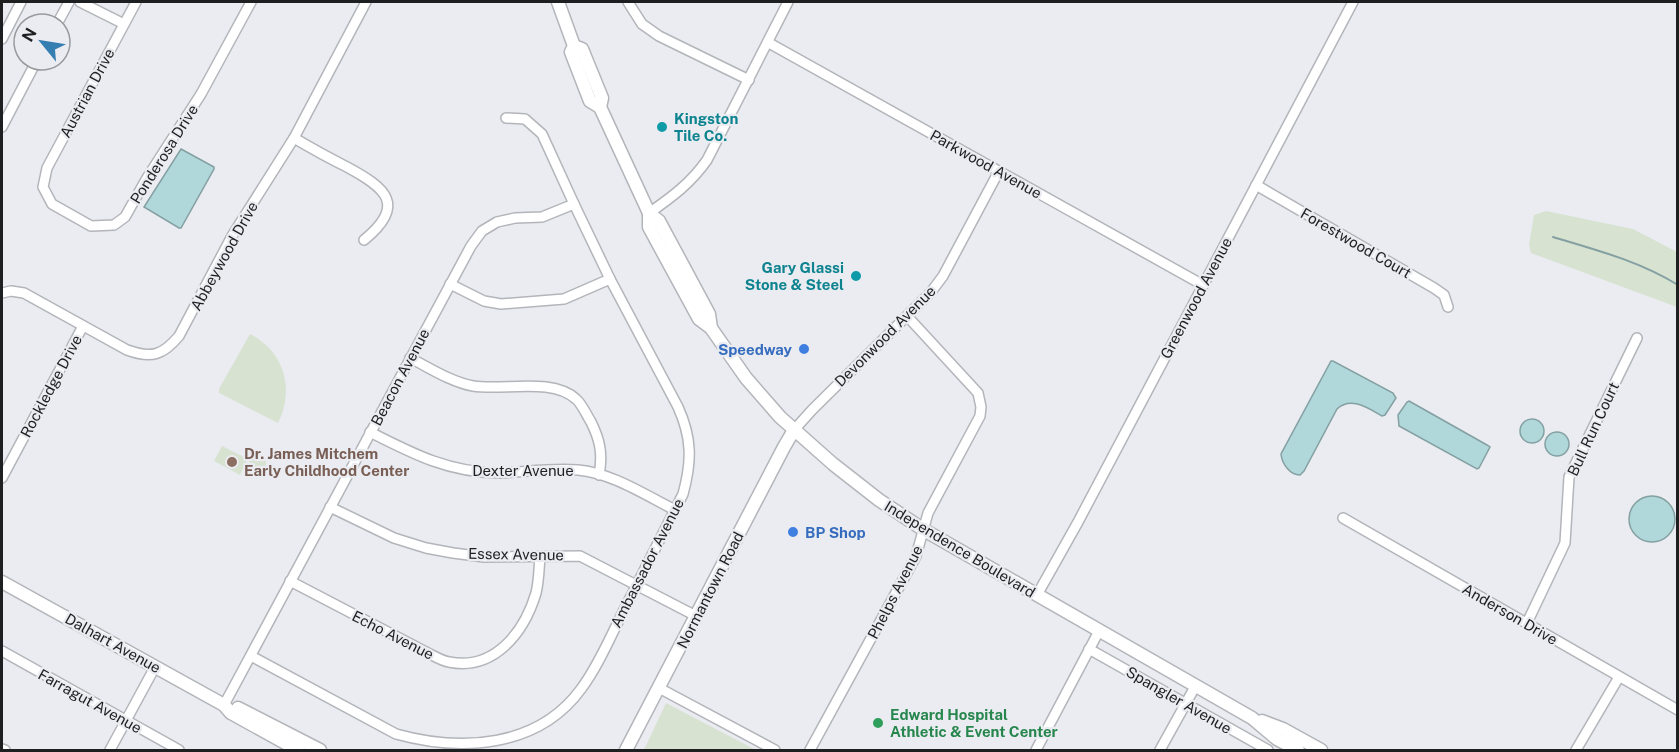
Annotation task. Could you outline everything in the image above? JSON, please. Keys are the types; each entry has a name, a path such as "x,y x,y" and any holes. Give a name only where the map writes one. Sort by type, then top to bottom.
{"main road":[{"name":"Independence Boulevard","path":"558,2 574,46 582,49 602,98 600,107 649,213 659,221 709,314 711,328 752,385 794,430 868,492 924,530 1196,685 1252,718 1277,739 1298,750"},
{"name":"Normantown Road","path":"626,750 794,430"},
{"name":"Dalhart Avenue","path":"2,582 224,705 236,707 320,750"},
{"name":"Dalhart Avenue","path":"224,705 231,713 298,750"},
{"name":"Independence Boulevard","path":"1252,718 1283,729 1321,750"}],"street":[{"path":"2,39 21,2"},
{"path":"80,2 124,24"},
{"name":"Austrian Drive","path":"43,187 48,168 136,2"},
{"name":"Ponderosa Drive","path":"43,187 52,204 91,226 114,225 125,217 201,94 251,2"},
{"name":"Abbeywood Drive","path":"2,293 11,291 24,293 140,354 155,355 168,348 179,336 232,236 294,138 366,2"},
{"path":"628,2 642,24 659,36 749,80"},
{"path":"649,213 676,195 707,160 788,2"},
{"name":"Greenwood Avenue","path":"1037,594 1078,522 1353,2"},
{"name":"Parkwood Avenue","path":"769,43 1203,285"},
{"path":"2,127 31,72"},
{"name":"Ambassador Avenue","path":"250,656 405,738 425,745 450,749 489,747 515,739 540,727 562,710 588,678 683,494 690,469 690,447 685,422 610,279 542,134 525,119 506,118"},
{"path":"294,138 380,188 388,200 387,214 379,228 364,240"},
{"name":"Devonwood Avenue","path":"794,430 931,292 999,171"},
{"name":"Forestwood Court","path":"1256,185 1434,288 1444,295 1448,307"},
{"name":"Beacon Avenue","path":"224,705 471,246 482,231 497,222 515,218 542,217 573,204"},
{"path":"450,284 484,301 501,304 564,299 610,279"},
{"name":"Phelps Avenue","path":"810,750 916,556 928,513 980,416 981,400 972,385 907,316"},
{"name":"Rockledge Drive","path":"2,478 83,326"},
{"name":"Bull Run Court","path":"1527,623 1565,543 1569,477 1637,338"},
{"path":"410,358 447,377 469,385 494,388 556,388 570,394 578,400 599,438 602,454 599,475"},
{"name":"Dexter Avenue","path":"370,432 431,462 460,469 498,473 578,470 599,475 628,486 675,510"},
{"name":"Essex Avenue","path":"330,507 394,538 426,548 484,557 580,556 696,616"},
{"name":"Anderson Drive","path":"1343,518 1677,710"},
{"name":"Echo Avenue","path":"290,581 447,662 467,664 495,655 513,638 536,595 540,556"},
{"path":"1036,750 1099,631"},
{"name":"Spangler Avenue","path":"1089,649 1262,749"},
{"name":"Farragut Avenue","path":"2,651 179,750"},
{"path":"110,750 155,667"},
{"path":"1576,750 1619,677"},
{"path":"1160,750 1196,685"},
{"path":"659,688 775,750"}],"green space":[{"path":"1546,211 1633,229 1677,252 1677,307 1531,253 1529,245 1534,215"},
{"path":"250,334 271,350 283,372 286,397 278,423 219,393 219,389"},
{"path":"222,446 248,459 240,475 214,461"},
{"path":"257,455 266,461 266,471 263,476 250,473 247,468 250,459"},
{"path":"666,703 756,750 644,750"}],"water":[{"path":"181,149 214,169 179,228 144,207"},
{"path":"1331,361 1393,393 1396,398 1382,416 1354,403 1342,405 1337,409 1304,471 1296,475 1287,468 1281,454"},
{"path":"1409,401 1490,447 1479,468 1477,469 1399,426 1398,415"},
{"path":"1532,419 1540,423 1544,431 1540,439 1532,443 1524,439 1520,431 1524,423"},
{"path":"1557,432 1565,436 1569,444 1565,452 1557,456 1549,452 1545,444 1549,436"},
{"path":"1652,496 1668,503 1675,519 1668,535 1652,542 1636,535 1629,519 1636,503"}],"waterway":[{"path":"1553,237 1633,263 1678,285"}],"place":[{"name":"Kingston Tile Co.","path":"662,127"},
{"name":"Gary Glassi Stone & Steel","path":"856,276"},
{"name":"Speedway","path":"804,349"},
{"name":"Dr. James Mitchem Early Childhood Center","path":"232,462"},
{"name":"BP Shop","path":"793,532"},
{"name":"Edward Hospital Athletic & Event Center","path":"878,723"}]}
